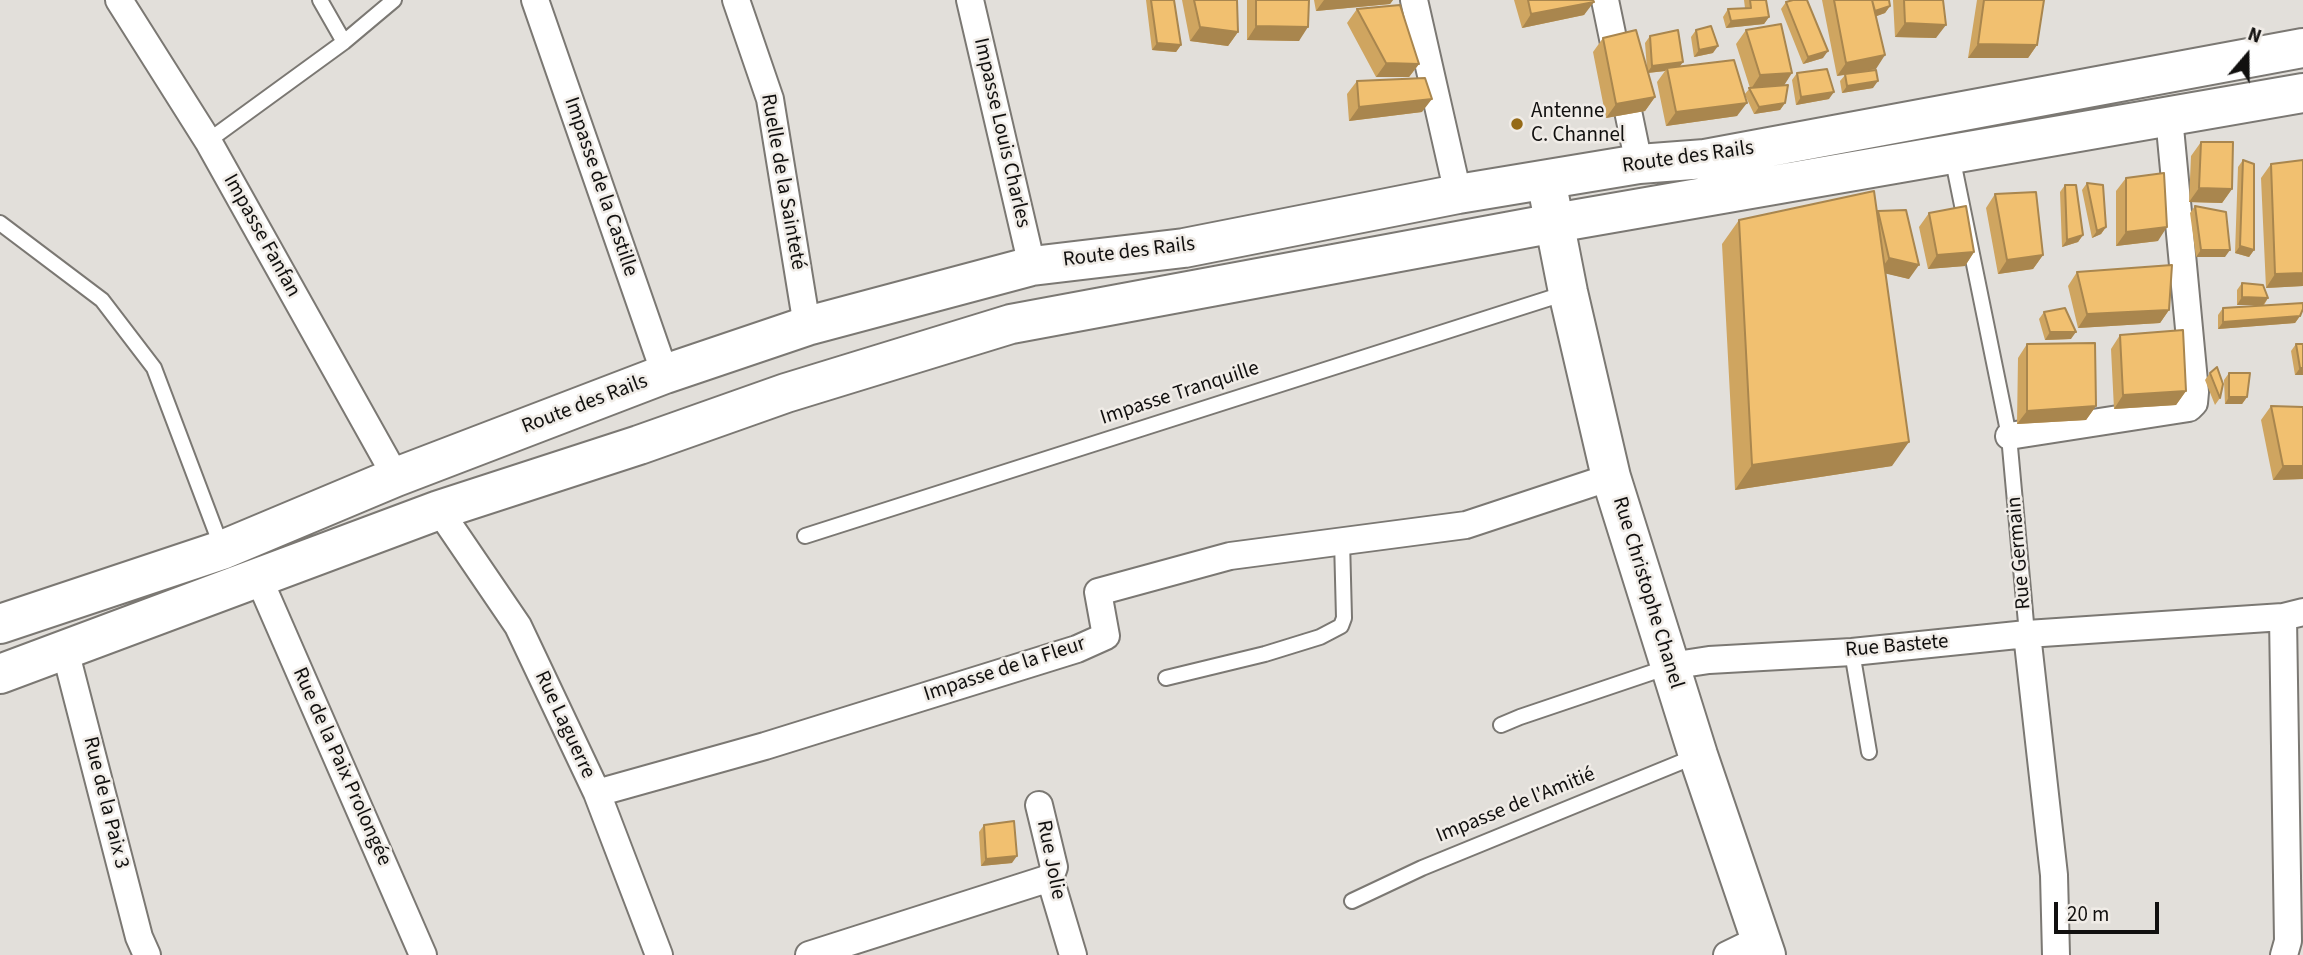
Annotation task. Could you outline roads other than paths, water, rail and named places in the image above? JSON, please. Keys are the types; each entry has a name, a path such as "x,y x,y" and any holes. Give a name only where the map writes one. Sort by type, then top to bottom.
{"main road":[{"name":"Route des Rails","path":"0,624 222,550 396,477 665,374 807,326 1032,266 1184,248 1458,194 1639,164 1705,159 2303,48"},
{"name":"Route des Rails","path":"0,674 439,510 639,445 786,393 1011,324 1555,223 2303,93"},
{"name":"Rue Christophe Chanel","path":"1546,180 1568,292 1611,477 1698,755 1751,950"}],"street":[{"name":"Impasse Fanfan","path":"119,0 208,141 396,477"},
{"name":"Impasse de la Castille","path":"535,0 665,374"},
{"name":"Ruelle de la Sainteté","path":"736,0 770,99 807,326"},
{"name":"Impasse Louis Charles","path":"970,0 1032,266"},
{"path":"1414,0 1458,194"},
{"path":"1605,0 1639,164"},
{"path":"2009,436 2189,408 2194,403 2169,117"},
{"name":"Impasse de la Fleur","path":"597,793 765,746 1077,649 1106,636 1098,592 1230,556 1466,526 1611,477"},
{"name":"Rue Laguerre","path":"439,510 518,626 597,793 659,955"},
{"name":"Rue de la Paix Prolongée","path":"259,579 423,955"},
{"path":"2284,955 2288,941 2293,615"},
{"name":"Rue Bastete","path":"1670,666 1709,660 1852,652 2027,634 2293,615"},
{"name":"Rue Germain","path":"2027,634 2054,875 2056,955"},
{"name":"Rue de la Paix 3","path":"65,650 139,937 147,955"},
{"name":"Rue Jolie","path":"1039,805 1054,867 1050,878 1073,955"},
{"path":"809,955 867,946 1050,878"}],"lane":[{"path":"320,0 344,42"},
{"path":"208,141 344,42 394,0"},
{"name":"Rue Germain","path":"1952,154 2009,436 2027,634"},
{"path":"0,223 102,300 154,368 222,550"},
{"name":"Impasse Tranquille","path":"805,536 1568,292"},
{"path":"1166,678 1265,654 1320,637 1341,626 1344,618 1342,540"},
{"path":"1852,652 1869,752"},
{"name":"Rue Bastete","path":"1501,725 1670,666"},
{"name":"Impasse de l'Amitié","path":"1352,901 1422,868 1698,755"}],"place":[{"name":"Antenne C. Channel","path":"1517,124"}]}
